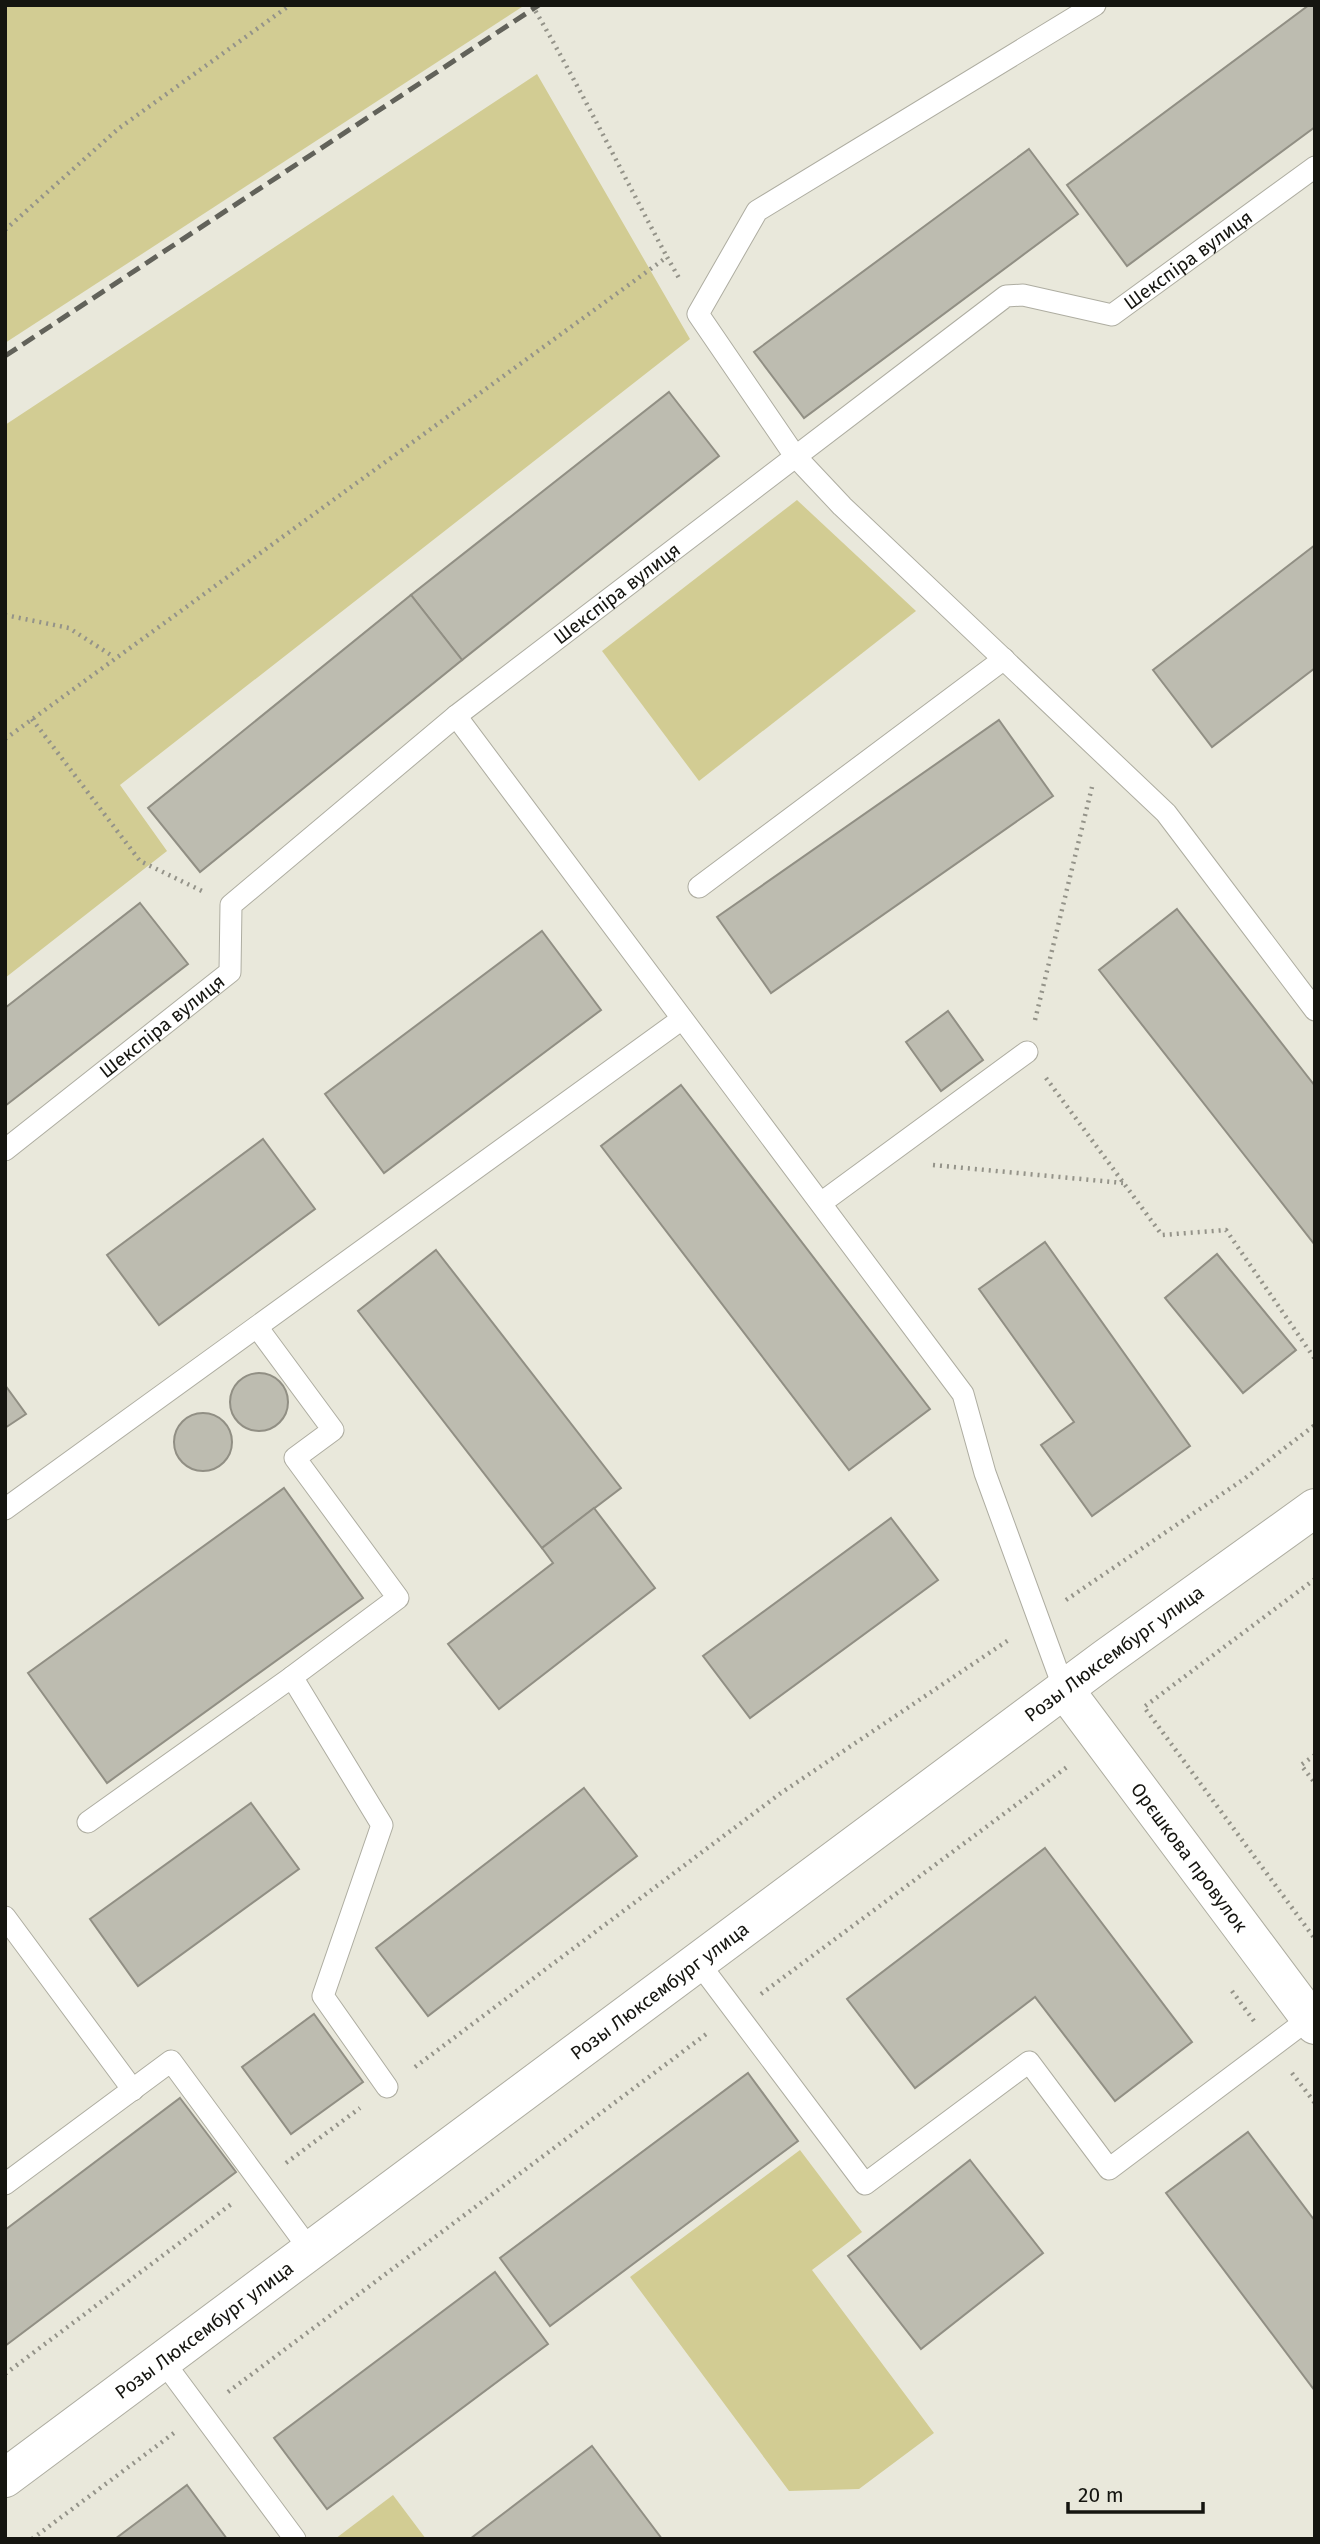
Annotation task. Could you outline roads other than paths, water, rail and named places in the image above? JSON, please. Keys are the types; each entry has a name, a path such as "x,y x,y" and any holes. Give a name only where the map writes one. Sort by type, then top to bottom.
{"street":[{"name":"Розы Люксембург улица","path":"5,2478 1064,1689 1315,1508"},
{"name":"Орєшкова провулок","path":"1064,1689 1312,2022"}],"lane":[{"path":"1095,5 757,211 698,314 795,456 842,506 1166,813 1315,1010"},
{"name":"Шекспіра вулиця","path":"5,1150 230,972 231,905 456,716 1006,296 1023,295 1112,315 1315,167"},
{"path":"699,887 1004,659"},
{"path":"456,716 963,1394 985,1473 1064,1689"},
{"path":"5,1509 682,1019"},
{"path":"821,1203 1027,1052"},
{"path":"88,1822 398,1598 295,1458 332,1430 257,1327"},
{"path":"292,1677 382,1825 323,1996 387,2087"},
{"path":"5,1917 133,2090"},
{"path":"698,1962 865,2184 1028,2062 1109,2169 1312,2022"},
{"path":"5,2184 171,2061 310,2250"},
{"path":"163,2361 295,2539"}],"railway":[{"path":"5,356 539,5"}]}
